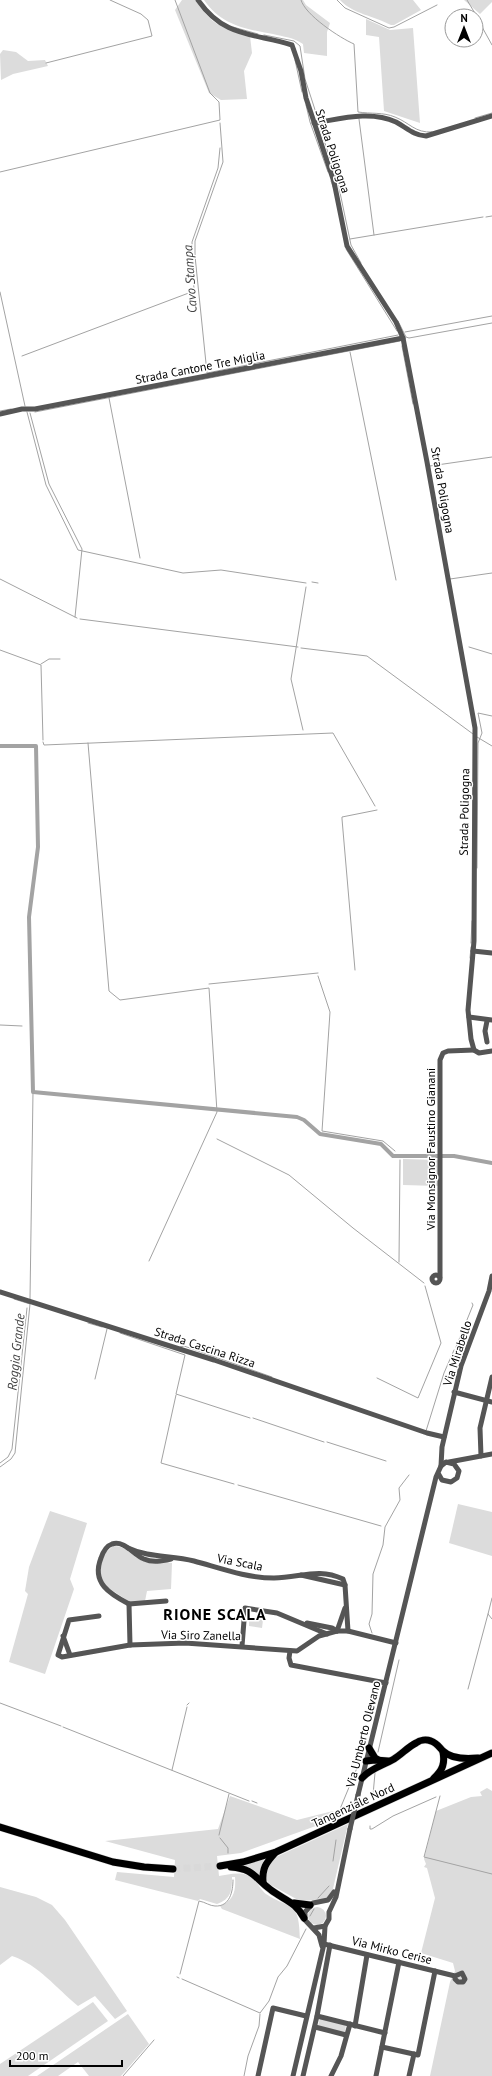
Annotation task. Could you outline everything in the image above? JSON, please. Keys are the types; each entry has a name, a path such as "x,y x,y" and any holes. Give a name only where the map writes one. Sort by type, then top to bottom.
{"highway":[{"path":"366,1762 379,1763 389,1761 422,1740 431,1741 438,1745 444,1752 465,1759 482,1758"},
{"path":"369,1748 379,1763"},
{"path":"431,1781 442,1771 445,1761 444,1752"},
{"name":"Tangenziale Nord","path":"263,1882 242,1868 220,1866 243,1862 276,1852 492,1753"},
{"path":"362,1778 379,1763"},
{"path":"0,1827 113,1862 144,1867 173,1869"},
{"path":"276,1852 263,1868 263,1882 269,1889 294,1903 310,1905"},
{"path":"294,1903 304,1918"}],"street":[{"name":"Strada Poligogna","path":"198,0 209,14 220,24 232,30 292,46 314,123 334,182 347,246 396,322 403,338 429,469 475,728 473,951 469,1018 474,1050"},
{"path":"314,123 340,118 374,117 395,122 416,135 426,136 492,116"},
{"name":"Strada Cantone Tre Miglia","path":"0,414 22,409 35,409 403,338"},
{"path":"473,951 492,953"},
{"path":"469,1018 490,1020 485,1031 487,1042"},
{"path":"474,1050 479,1053 492,1051"},
{"name":"Via Monsignor Faustino Gianani","path":"440,1277 440,1060 443,1053 448,1051 474,1050"},
{"name":"Via Mirabello","path":"441,1466 442,1446 460,1366 490,1292 492,1276"},
{"name":"Strada Cascina Rizza","path":"0,1292 214,1360 444,1437"},
{"path":"481,1456 480,1428 492,1377"},
{"path":"454,1392 492,1402"},
{"name":"Via Mirabello","path":"442,1446 442,1456 447,1462"},
{"path":"433,1491 441,1466 447,1462 492,1454"},
{"path":"433,1491 444,1482 456,1480 458,1469 462,1462 470,1458"},
{"path":"447,1462 454,1464 458,1469"},
{"path":"438,1473 444,1482"},
{"name":"Via Umberto Olevano","path":"303,2076 317,2016 327,1944 325,1926 330,1919 329,1912 336,1897 369,1748 433,1491"},
{"name":"Via Scala","path":"129,1604 112,1595 102,1586 99,1578 99,1563 107,1546 113,1544 119,1544 139,1553 177,1558 235,1573 273,1578 300,1574 345,1585 348,1631"},
{"path":"130,1645 129,1604 166,1601"},
{"name":"Via Scala","path":"337,1632 346,1604"},
{"path":"242,1646 244,1608 277,1613 327,1634 348,1631 396,1643"},
{"path":"63,1635 70,1655 62,1657 58,1655 63,1635 69,1620 99,1616"},
{"path":"296,1620 322,1626 337,1632"},
{"name":"Via Siro Zanella","path":"70,1655 130,1645 185,1643 242,1646 290,1651 297,1650 319,1636 327,1634"},
{"path":"290,1651 288,1658 291,1665 386,1683"},
{"name":"Via Umberto Olevano","path":"310,1905 320,1903 331,1898 338,1883"},
{"path":"320,1903 326,1907 329,1912"},
{"path":"304,1918 306,1910 310,1905"},
{"name":"Via Umberto Olevano","path":"304,1918 319,1934 322,1951"},
{"path":"314,1928 325,1926"},
{"name":"Via Umberto Olevano","path":"293,2076 322,1951 327,1944"},
{"name":"Via Mirko Cerise","path":"327,1944 455,1976"},
{"path":"331,2076 341,2056 346,2035 352,2025 367,1955"},
{"path":"376,2076 399,1962"},
{"path":"382,2048 418,2055 435,1971"},
{"path":"258,2076 273,2008 306,2016"},
{"path":"317,2016 385,2033"},
{"path":"315,2027 346,2035"},
{"path":"409,2076 414,2054"}],"shaded area":[{"path":"182,0 195,0 201,9 212,20 224,28 250,36 252,53 244,71 247,99 221,100 209,93 175,10"},
{"path":"204,0 303,0 306,5 330,23 327,32 327,56 304,53 303,44 292,39 243,28 234,24 218,15"},
{"path":"340,0 413,0 421,10 394,25 391,25 357,12 345,5"},
{"path":"464,0 492,0 492,2 484,10 484,8 473,8"},
{"path":"366,19 390,30 413,28 420,123 384,111 379,37 366,35"},
{"path":"3,50 16,52 28,61 45,60 48,66 13,74 1,80 0,54"},
{"path":"403,1159 438,1160 438,1186 403,1185"},
{"path":"458,1504 492,1512 492,1556 449,1543"},
{"path":"50,1511 87,1523 70,1579 74,1589 45,1674 9,1662 28,1594 25,1591 29,1567"},
{"path":"113,1546 118,1546 144,1561 172,1563 171,1589 147,1591 145,1601 130,1602 104,1585 100,1577 101,1563 103,1555"},
{"path":"249,1617 263,1620 262,1628 249,1626"},
{"path":"487,1788 492,1791 492,2076 430,2076 450,1982 455,1971 453,1963 421,1953 435,1898 427,1868 424,1867 426,1864 424,1859 436,1811 471,1797 482,1796 480,1792"},
{"path":"230,1796 297,1820 333,1811 338,1818 241,1853 217,1856 219,1876 228,1874 247,1875 255,1880 266,1894 293,1909 298,1918 300,1939 222,1909 220,1906 225,1904 233,1894 235,1877 232,1877 232,1886 228,1897 217,1904 200,1899 198,1901 115,1880 117,1872 174,1877 175,1860 105,1841 218,1829"},
{"path":"348,1824 332,1893 326,1899 300,1901 269,1884 266,1879 265,1868 274,1858"},
{"path":"263,1859 260,1875 244,1865"},
{"path":"0,1887 36,1897 52,1905 65,1920 127,2011 115,2019 95,1996 78,2006 39,1971 22,1960 12,1956 0,1965"},
{"path":"317,1907 321,1908 325,1912 325,1920 321,1924 317,1925 313,1924 309,1920 308,1916 309,1912 313,1908"},
{"path":"93,2002 108,2021 28,2076 0,2076 0,2064"},
{"path":"128,2014 149,2044 121,2076 89,2076 78,2062 58,2076 37,2076"},
{"path":"320,2018 346,2024 345,2034 318,2026"}],"waterway":[{"path":"46,63 152,36 148,20 141,14 110,0"},
{"path":"0,172 220,120 219,102 210,93 175,0"},
{"path":"301,0 304,6 316,19 340,37 354,44 358,112 390,115 421,131 432,132"},
{"path":"337,0 345,8 389,28 394,27 437,5"},
{"path":"467,0 472,8"},
{"path":"233,27 258,34"},
{"path":"484,30 492,45"},
{"path":"264,35 294,41 300,46 305,79 318,119"},
{"path":"295,60 302,92"},
{"path":"306,105 310,122 328,172"},
{"path":"475,118 492,113"},
{"path":"359,119 374,235"},
{"name":"Cavo Stampa","path":"220,123 223,162 195,241 195,256 207,373 398,335"},
{"path":"319,125 338,183 351,245 361,263"},
{"path":"22,356 194,291 192,242 218,168 220,148"},
{"path":"331,181 333,187"},
{"path":"486,217 492,216"},
{"path":"350,239 483,217"},
{"path":"346,249 397,331"},
{"path":"0,292 25,406"},
{"path":"405,332 492,316"},
{"path":"398,321 406,337 409,338 492,323"},
{"path":"35,412 400,341"},
{"path":"402,346 413,404"},
{"path":"350,352 396,580"},
{"path":"109,398 140,558"},
{"path":"0,411 11,409"},
{"path":"27,412 46,485 78,550 183,573 221,570 306,583"},
{"path":"30,413 49,484 82,549 75,617"},
{"path":"430,466 492,457"},
{"path":"450,579 492,573"},
{"path":"0,579 77,618"},
{"path":"312,582 318,583"},
{"path":"303,730 291,679 306,587"},
{"path":"80,619 298,647"},
{"path":"469,647 492,654"},
{"path":"301,648 367,656 473,734"},
{"path":"0,650 41,665 43,740"},
{"path":"41,664 49,659 60,659"},
{"path":"477,868 478,743 482,733 478,713 492,716"},
{"path":"43,742 44,745 333,733 375,806"},
{"path":"477,737 492,746"},
{"path":"88,743 109,991 120,1000 209,988 217,1112 149,1261"},
{"path":"0,746 36,746 38,847 29,917 33,1092 297,1117 304,1120 320,1134 381,1144 393,1156 454,1156 492,1163"},
{"path":"355,970 342,817 377,810"},
{"path":"471,943 472,921"},
{"path":"470,958 471,947"},
{"path":"209,984 318,973"},
{"path":"318,976 330,1012 322,1131 383,1141 395,1151"},
{"path":"0,1025 22,1026"},
{"path":"30,1299 33,1092"},
{"path":"217,1139 289,1175 353,1228 424,1283"},
{"path":"399,1262 400,1160"},
{"path":"377,1378 418,1398 441,1343 425,1286"},
{"name":"Roggia Grande","path":"0,1467 11,1459 15,1453 30,1304 14,1299"},
{"path":"456,1347 473,1305 472,1303"},
{"name":"Roggia Grande","path":"0,1463 8,1457 12,1449 27,1308"},
{"name":"Roggia Grande","path":"88,1323 102,1327"},
{"path":"95,1379 107,1329"},
{"path":"120,1333 185,1355 176,1394 250,1418"},
{"path":"180,1347 184,1346 272,1377"},
{"path":"426,1431 444,1373 454,1350"},
{"path":"176,1395 161,1463 234,1484"},
{"path":"253,1418 324,1442"},
{"path":"327,1442 386,1461"},
{"path":"372,1633 369,1624 372,1614 373,1574 383,1545 385,1527 400,1500 399,1488 409,1475"},
{"path":"238,1485 381,1526"},
{"path":"492,1598 488,1614 492,1619"},
{"path":"468,1689 488,1614"},
{"path":"378,1752 399,1660"},
{"path":"0,1703 61,1726"},
{"path":"172,1770 187,1707"},
{"path":"63,1727 249,1801"},
{"path":"340,1809 357,1768"},
{"path":"373,1795 375,1773"},
{"path":"219,1835 229,1794"},
{"path":"440,1796 424,1857 492,1874"},
{"path":"370,1826 370,1829 372,1829 393,1816 436,1797"},
{"path":"252,1801 257,1803"},
{"path":"220,1838 228,1848 228,1853"},
{"path":"333,1861 336,1840"},
{"path":"180,1974 199,1901 213,1906 220,1906 224,1904 230,1898 233,1880"},
{"path":"318,1898 329,1886"},
{"path":"310,1916 314,1909"},
{"path":"182,1979 260,2013 269,2001 278,1977 287,1966 306,1929"},
{"path":"244,2076 248,2056 259,2026 260,2014"},
{"path":"123,2076 154,2040"}],"tunnel":[{"path":"173,1869 220,1866"}],"district":[{"name":"RIONE SCALA","path":"215,1614"}]}
